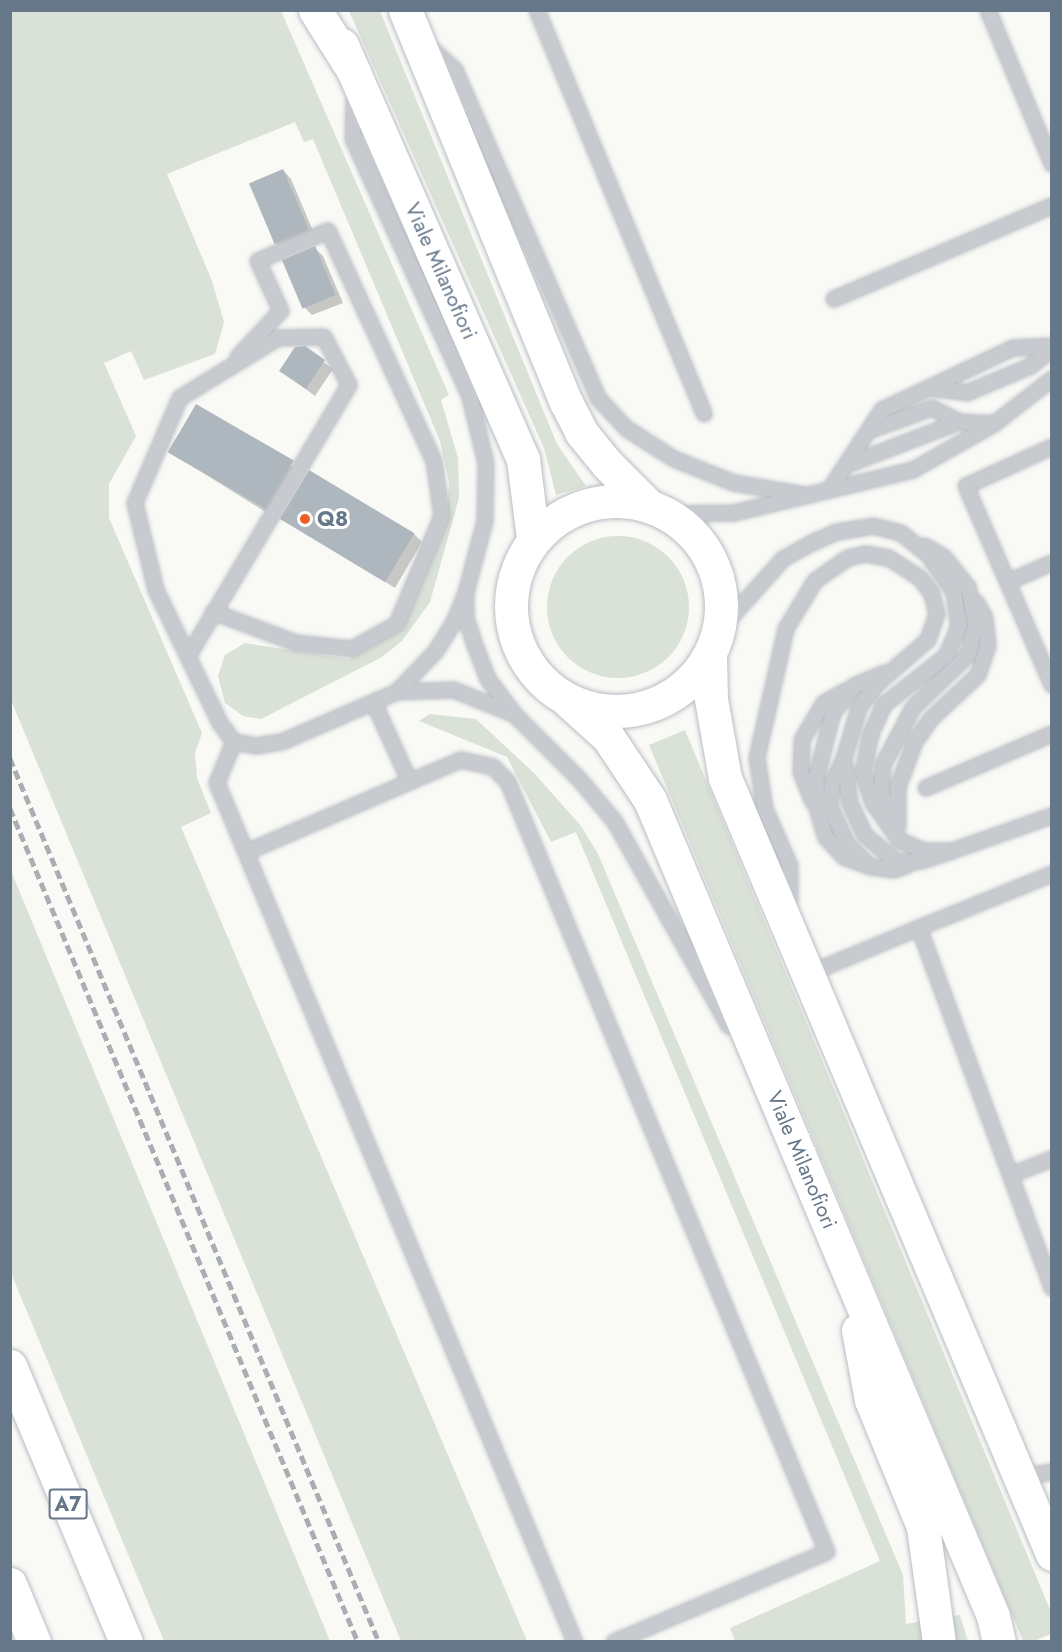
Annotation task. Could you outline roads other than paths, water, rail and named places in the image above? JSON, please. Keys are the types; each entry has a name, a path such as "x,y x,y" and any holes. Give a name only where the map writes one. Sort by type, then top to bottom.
{"main road":[{"path":"315,10 354,72"},
{"name":"Viale Milanofiori","path":"327,10 523,459 533,538"},
{"path":"409,21 566,402 581,432 607,464 658,509 695,535 714,564 722,598 714,643 711,699 725,777 1052,1554"},
{"path":"658,509 605,500 566,512 533,538 515,572 509,609 517,646 538,678 568,701 599,711 632,711 663,701 690,681 714,643"},
{"name":"Viale Milanofiori","path":"568,701 608,737 650,800 993,1616 999,1641"},
{"path":"847,1269 872,1400 922,1527 939,1641"},
{"name":"A7","path":"10,1366 126,1641"},
{"path":"10,1584 34,1641"}],"lane":[{"path":"537,10 704,414"},
{"path":"988,10 1052,164"},
{"path":"409,21 455,70 598,398 627,429 674,459 734,483 806,495"},
{"path":"189,655 350,385 324,337 278,338 180,398 135,503 156,590 220,723 234,742 256,746 282,742 397,692 436,651 455,620 466,593 485,521 486,463 470,397 353,139 354,72"},
{"path":"834,299 1052,206"},
{"path":"213,612 296,643 352,649 398,624 442,516 434,461 328,231 258,261 281,311 226,369"},
{"path":"830,489 848,465 882,410 1013,348 1052,347"},
{"path":"928,388 967,393 1031,366 1052,347"},
{"path":"658,509 734,513 913,470 994,424 1052,379"},
{"path":"869,430 932,408 959,422 994,424"},
{"path":"848,465 959,422"},
{"path":"1052,447 966,486 1052,685"},
{"path":"714,643 783,559 837,532 873,526 901,533 944,557 968,586 985,618 988,646 978,675 931,719 915,742 898,787 899,840"},
{"path":"901,533 929,556 954,592 959,627 946,656 884,705 871,734 863,772 873,803 899,840 924,851 952,851"},
{"path":"788,928 792,888 790,866 765,809 757,758 786,628 798,602 814,581 848,558 866,554 889,558 920,578 932,594 937,615 928,640 905,663 877,684 859,708 844,759 832,785 830,807 847,844 871,867"},
{"path":"1008,582 1052,563"},
{"path":"899,840 881,790 883,765 913,708 968,655 976,624 968,586"},
{"path":"466,593 466,618 488,679 515,715 580,780 615,822 791,1134"},
{"path":"1038,653 1052,647"},
{"path":"905,663 854,686 824,703 802,740 801,772 826,838 844,857 871,867 894,870 1052,816"},
{"path":"818,812 816,779 833,713 854,686"},
{"path":"397,692 454,690 515,715"},
{"path":"374,703 410,780"},
{"path":"926,788 1052,734"},
{"path":"234,742 217,783 574,1641"},
{"path":"844,759 850,803 866,835 897,862 921,861"},
{"path":"247,852 461,760 493,767 508,782 827,1552 614,1641"},
{"path":"808,974 1052,874"},
{"path":"919,928 1052,1288"},
{"path":"1011,1175 1052,1159"},
{"path":"1020,1478 1052,1472"}],"railway":[{"path":"10,758 379,1642"},
{"path":"10,808 358,1642"}],"place":[{"name":"Q8","path":"305,519"}]}
